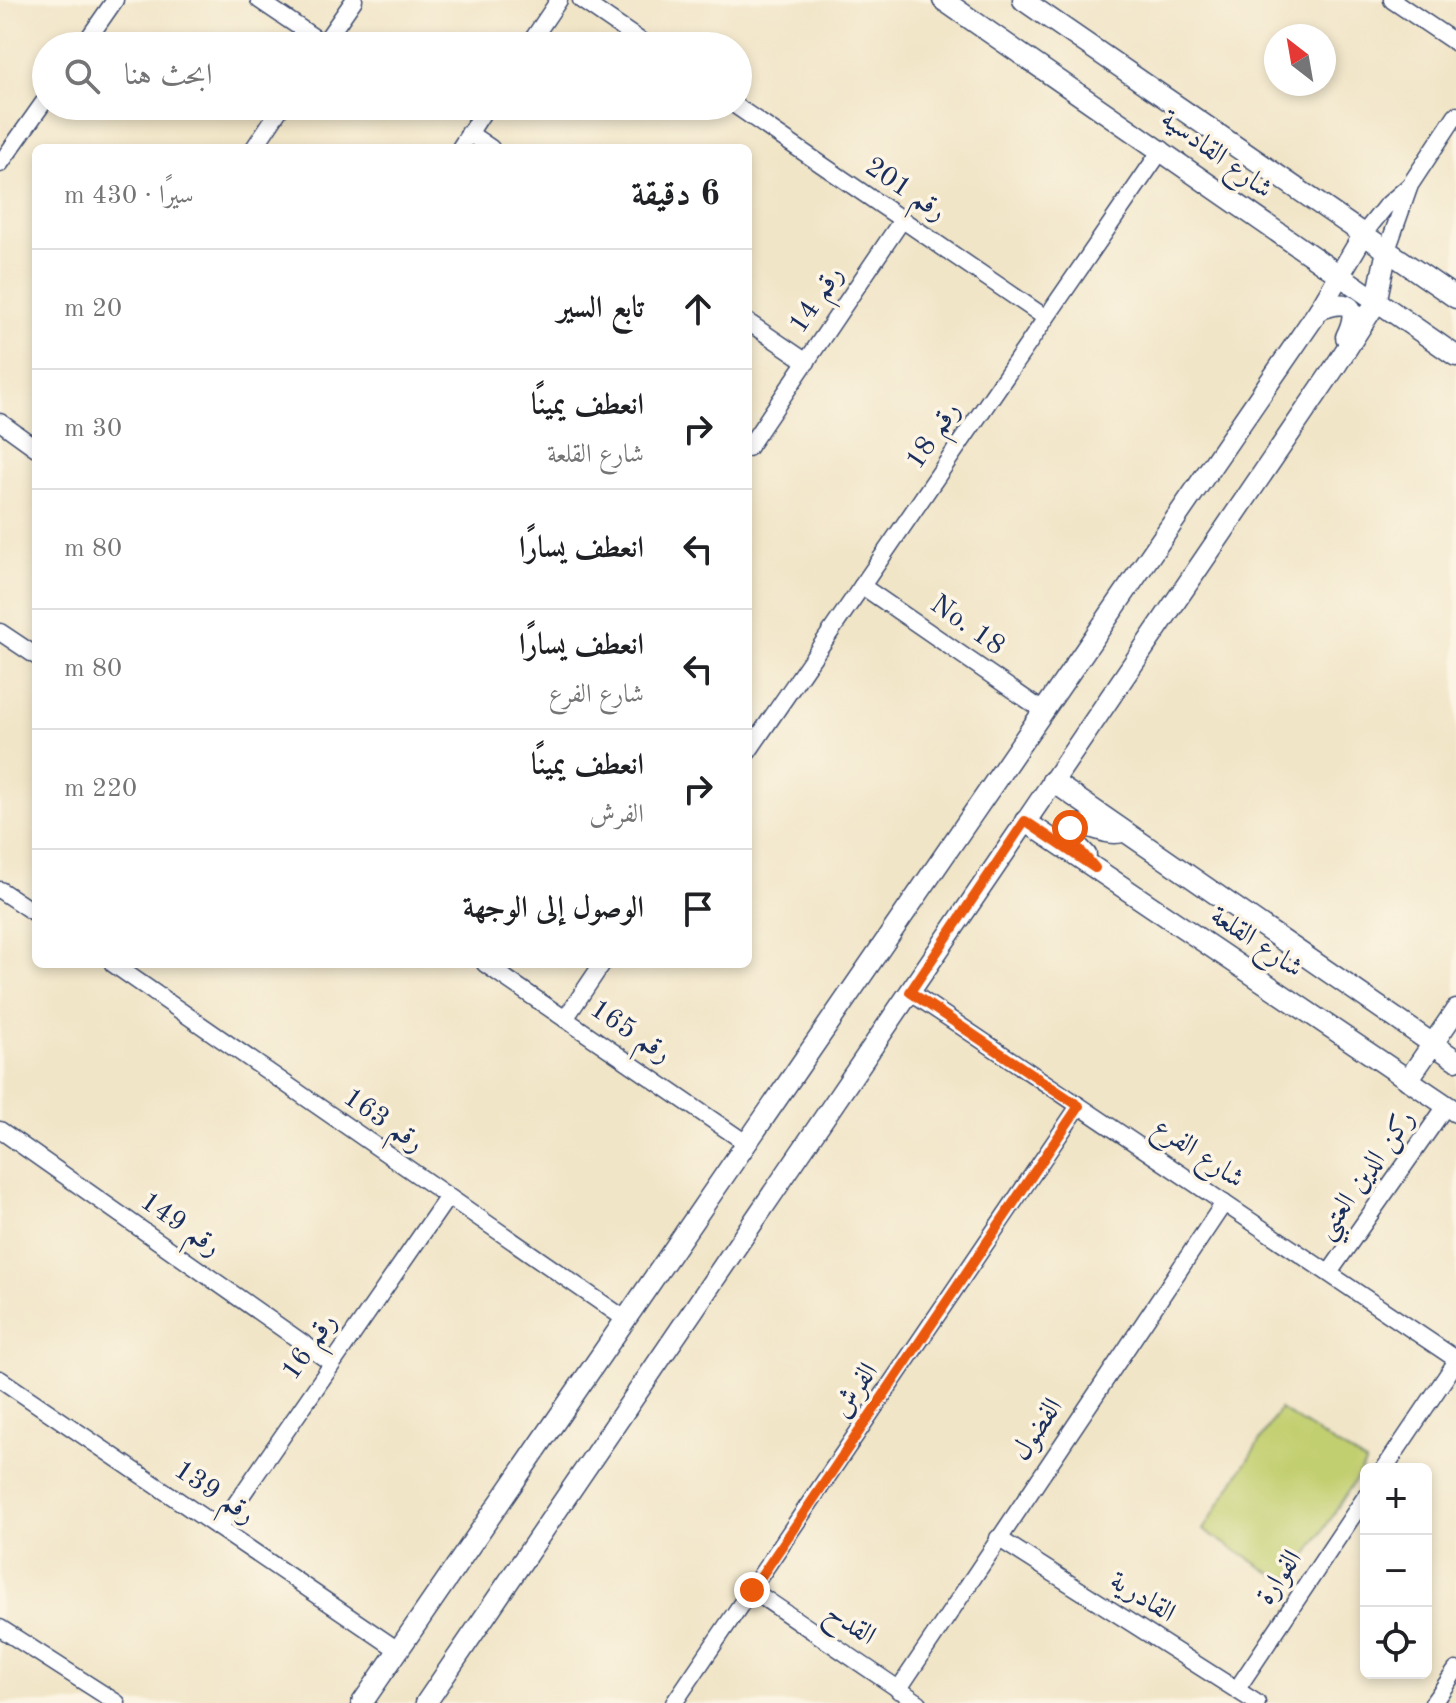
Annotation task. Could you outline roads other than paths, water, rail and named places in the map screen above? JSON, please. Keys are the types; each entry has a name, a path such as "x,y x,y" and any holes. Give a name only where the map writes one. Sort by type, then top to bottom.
{"street":[{"path":"93,32 115,0"},
{"path":"259,0 305,32"},
{"path":"332,32 354,0"},
{"path":"537,32 559,0"},
{"path":"581,0 628,32"},
{"name":"شارع القادسية","path":"943,0 1162,149 1337,276 1456,356"},
{"name":"شارع القادسية","path":"1023,0 1365,232 1456,298"},
{"path":"1392,0 1456,43"},
{"path":"426,1703 1335,367 1376,303 1387,250 1410,185 1456,115"},
{"name":"رقم 201","path":"752,117 1046,318"},
{"path":"0,164 32,119"},
{"path":"257,144 273,120"},
{"path":"462,144 478,120"},
{"path":"469,133 485,144"},
{"name":"رقم 18","path":"752,746 1162,149"},
{"path":"362,1703 1319,310 1365,232 1385,207 1410,185"},
{"name":"رقم 14","path":"752,442 902,220"},
{"path":"1319,310 1344,303 1354,313 1355,320 1335,367"},
{"path":"752,325 807,362"},
{"path":"0,422 32,445"},
{"name":"No. 18","path":"862,586 1042,710"},
{"path":"0,632 32,653"},
{"name":"شارع القلعة","path":"1052,781 1456,1060"},
{"name":"شارع القلعة","path":"1025,821 1408,1080 1453,1103"},
{"path":"1095,868 1069,837 1070,828 1084,824 1105,833 1122,832"},
{"path":"0,890 32,911"},
{"name":"رقم 163","path":"125,968 447,1198 625,1319"},
{"name":"رقم 165","path":"491,968 746,1143"},
{"path":"565,1019 599,968"},
{"name":"شارع الفرع","path":"910,992 1456,1360"},
{"path":"1408,1080 1456,1010"},
{"name":"ركن الدين العتبي","path":"1329,1273 1453,1103"},
{"name":"الفرش","path":"674,1703 1079,1106"},
{"name":"رقم 149","path":"0,1130 330,1362"},
{"name":"رقم 16","path":"219,1528 330,1362 447,1198"},
{"name":"الفضول","path":"898,1690 1224,1203"},
{"path":"1388,1463 1456,1360"},
{"name":"رقم 139","path":"0,1379 398,1650"},
{"name":"الفوارة","path":"1237,1689 1360,1505"},
{"name":"القادرية","path":"998,1538 1257,1703"},
{"name":"القدح","path":"752,1590 919,1703"},
{"path":"1,1632 98,1698 117,1703"},
{"path":"1433,1703 1456,1670"}]}
